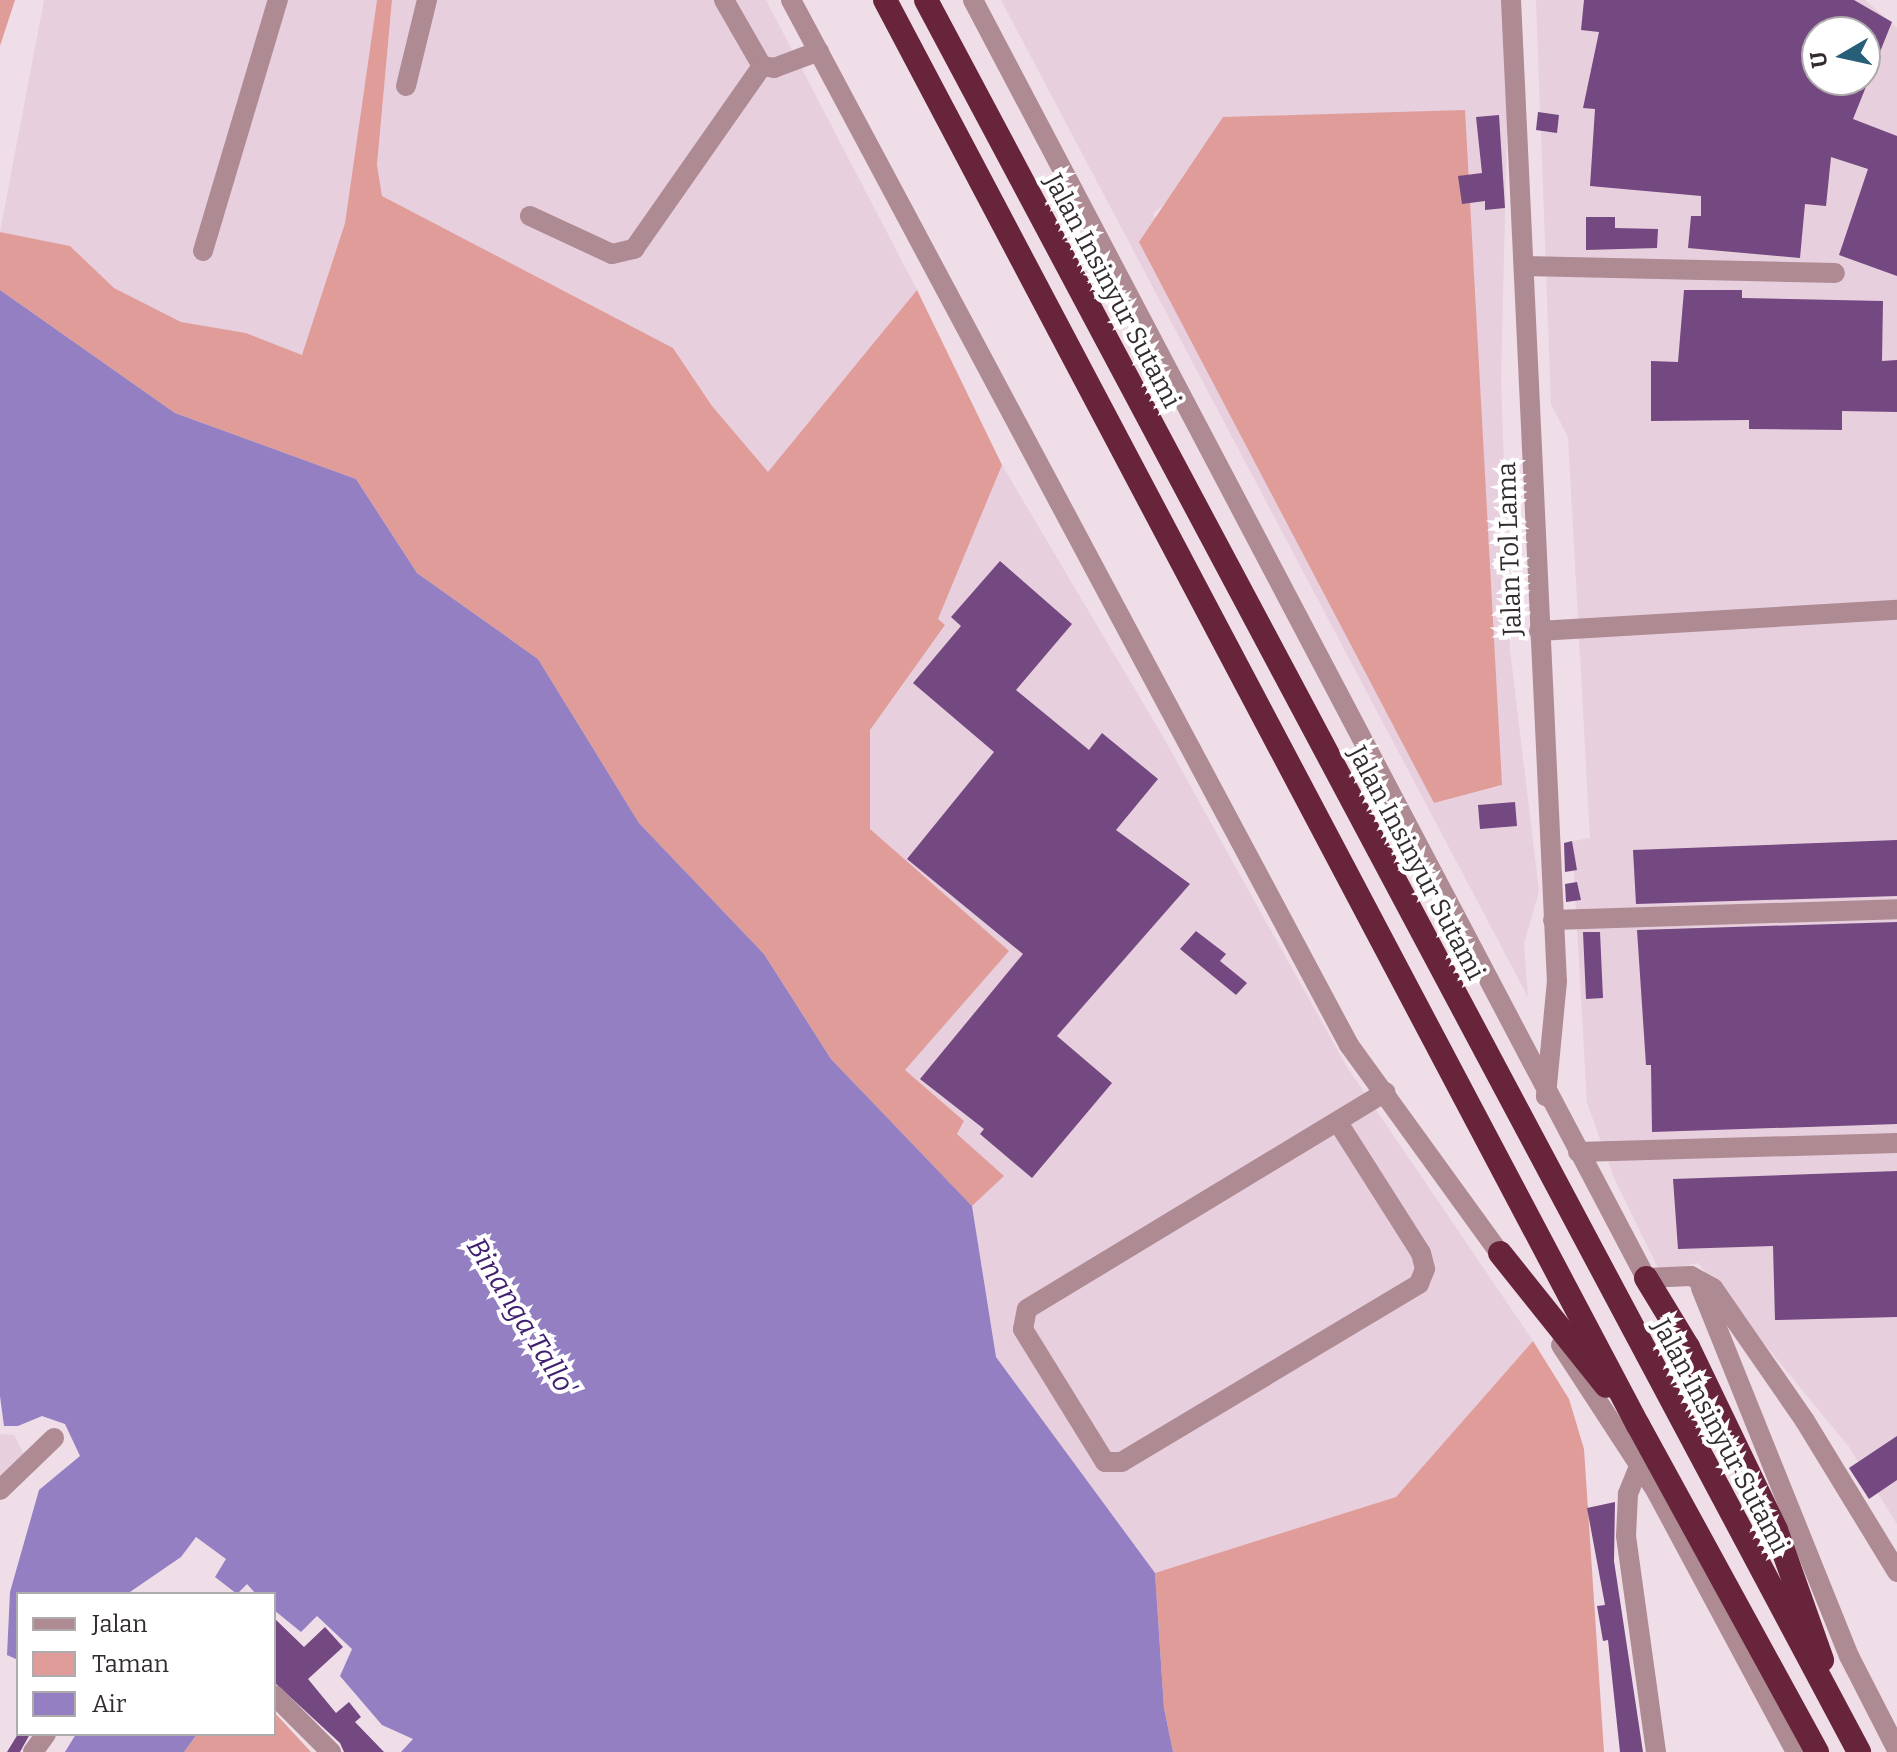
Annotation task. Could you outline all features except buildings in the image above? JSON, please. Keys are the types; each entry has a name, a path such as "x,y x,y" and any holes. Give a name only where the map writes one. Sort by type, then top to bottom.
{"highway":[{"path":"885,0 1638,1425 1645,1457 1817,1752"},
{"name":"Jalan Insinyur Sutami","path":"926,0 1854,1742"},
{"path":"1500,1253 1638,1425"},
{"path":"1646,1278 1688,1347 1776,1530 1854,1742"}],"street":[{"path":"203,251 278,0"},
{"path":"406,86 427,0"},
{"path":"724,0 762,66"},
{"path":"791,0 1349,1045 1645,1457 1796,1752"},
{"path":"973,0 1546,1096 1646,1278 1691,1276 1713,1288 1805,1421 1896,1569"},
{"name":"Jalan Tol Lama","path":"1511,0 1557,992 1546,1096"},
{"path":"762,66 774,68 819,51"},
{"path":"530,216 612,254 634,249 762,66"},
{"path":"1524,266 1835,273"},
{"path":"1539,631 1897,610"},
{"path":"1553,920 1897,909"},
{"path":"1339,1124 1421,1253 1425,1269 1419,1284 1122,1462 1105,1462 1023,1329 1027,1309 1339,1124 1385,1092"},
{"path":"1578,1152 1897,1143"},
{"path":"1691,1276 1712,1310 1849,1656 1897,1750"},
{"path":"0,1490 54,1438"},
{"path":"1645,1457 1628,1494 1626,1536 1656,1752"},
{"path":"276,1697 331,1752"}],"shaded area":[{"path":"44,0 377,0 345,223 302,356 246,333 181,322 114,288 70,246 0,232"},
{"path":"392,0 766,0 917,290 768,473 712,406 673,348 382,196 377,165"},
{"path":"1001,0 1503,0 1508,87 1501,379 1510,650 1539,891 1524,944 1528,997","holes":["1223,117 1501,786 1434,803 1153,214 1171,198"]},
{"path":"1536,0 1865,0 1897,28 1897,1524 1849,1447 1698,1263 1660,1272 1614,1178 1587,1103 1572,841 1590,838 1568,437 1551,404"},
{"path":"1002,465 1162,735 1347,1067 1533,1341 1396,1497 1155,1573 996,1357 972,1206 1004,1176 957,1134 964,1121 905,1070 870,829 870,730 945,625 938,619"},
{"path":"0,1434 14,1435 30,1466 0,1497"}],"green space":[{"path":"0,0 15,0 0,46"},
{"path":"377,0 392,0 377,165 382,196 673,348 712,406 768,472 917,290 1002,465 938,619 945,625 870,730 870,829 1009,951 905,1070 964,1121 957,1134 1004,1176 972,1206 831,1059 764,954 639,823 538,659 417,573 356,479 175,413 0,290 0,232 70,246 114,288 181,322 246,333 302,355 345,223"},
{"path":"1465,110 1502,785 1434,803 1139,242 1223,117"},
{"path":"1533,1341 1569,1399 1584,1449 1604,1752 1173,1752 1164,1708 1155,1573 1396,1497"},
{"path":"276,1714 311,1752 184,1752 196,1736 276,1736"}],"water":[{"name":"Binanga Tallo'","path":"0,290 175,413 356,479 417,573 538,659 639,823 764,954 831,1059 972,1206 996,1357 1155,1573 1164,1708 1173,1752 401,1752 413,1739 382,1725 340,1676 352,1649 317,1616 301,1632 276,1612 276,1592 254,1592 247,1584 239,1592 234,1592 215,1577 226,1559 196,1537 181,1557 130,1592 16,1592 16,1659 7,1655 10,1592 39,1490 80,1456 65,1424 42,1416 18,1426 4,1426 0,1396"},
{"path":"75,1736 196,1736 184,1752 65,1752"}]}
